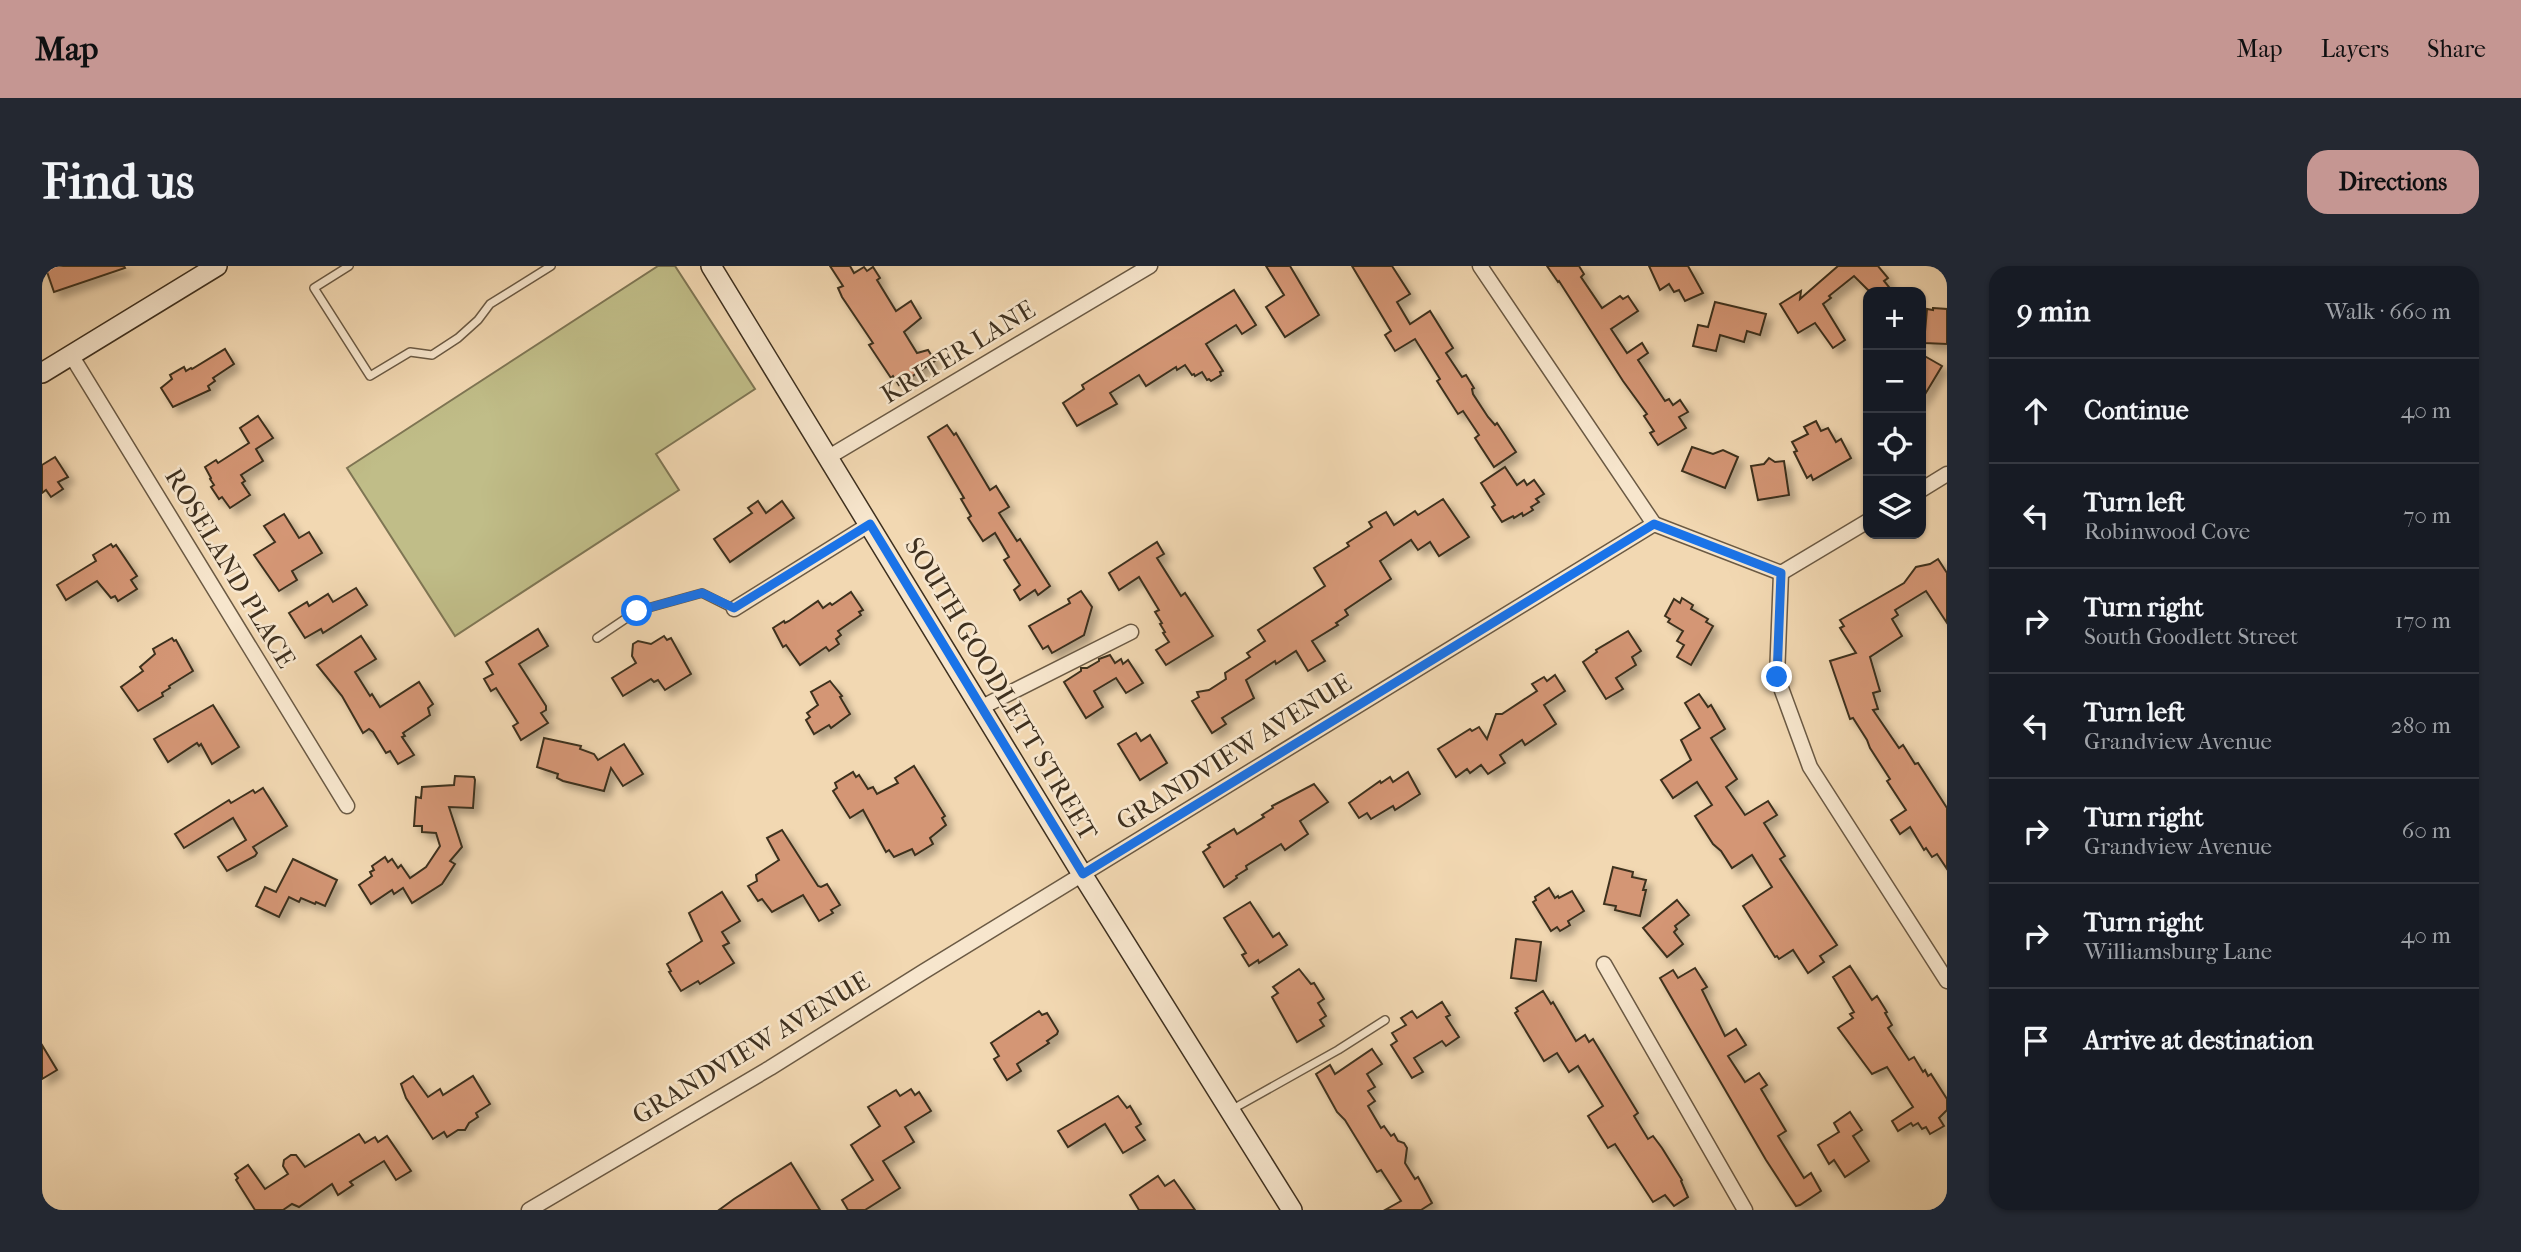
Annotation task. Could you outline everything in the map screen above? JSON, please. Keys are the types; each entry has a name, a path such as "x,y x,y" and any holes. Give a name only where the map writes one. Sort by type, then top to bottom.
{"main road":[{"path":"42,373 216,266"},
{"name":"SOUTH GOODLETT STREET","path":"711,266 1292,1210"}],"street":[{"name":"KRITER LANE","path":"827,458 1150,266"},
{"path":"1480,266 1654,524 1781,573"},
{"name":"ROSELAND PLACE","path":"71,355 347,806"},
{"path":"1926,487 1947,474"},
{"path":"734,608 870,524"},
{"name":"GRANDVIEW AVENUE","path":"529,1210 819,1038 1654,524"},
{"path":"1781,573 1863,524"},
{"path":"1781,573 1777,677 1810,767 1947,981"},
{"path":"982,707 1131,632"},
{"path":"1604,964 1745,1210"}],"lane":[{"path":"349,266 314,288 370,376 410,352 432,355 458,338 478,320 489,303 551,266"},
{"path":"597,638 637,611 702,593 734,608"},
{"path":"1231,1110 1338,1050 1385,1020"}],"shaded area":[{"path":"658,266 675,266 755,389 656,454 679,490 455,636 347,468"}],"building":[{"path":"45,266 124,266 125,268 54,292"},
{"path":"830,266 850,266 854,273 864,267 867,271 873,267 880,278 877,280 896,311 911,301 921,318 904,332 917,353 928,350 935,361 899,385 893,376 891,378 869,345 873,343 842,297 838,288 843,286"},
{"path":"1266,266 1290,266 1319,315 1285,337 1266,307 1284,295"},
{"path":"1352,266 1392,266 1410,294 1397,302 1410,324 1430,311 1453,348 1446,353 1462,377 1466,375 1474,388 1473,394 1516,452 1494,467 1475,438 1479,435 1463,411 1458,414 1415,339 1395,351 1385,335 1391,331"},
{"path":"1547,266 1579,266 1584,274 1581,277 1602,308 1620,296 1623,299 1628,296 1638,311 1611,329 1627,353 1642,343 1648,353 1638,360 1665,401 1669,399 1673,405 1680,400 1688,412 1679,417 1686,428 1658,445 1650,433 1654,431 1644,416 1647,414"},
{"path":"1649,266 1688,266 1703,293 1685,301 1679,290 1674,292 1669,284 1660,290"},
{"path":"1838,266 1878,266 1888,278 1884,281 1889,287 1865,287 1854,276 1829,296 1831,298 1823,304 1845,340 1833,348 1815,323 1798,333 1780,304 1801,291 1800,299"},
{"path":"1234,290 1256,325 1242,334 1236,325 1206,344 1223,371 1220,372 1221,375 1211,381 1207,380 1202,372 1192,375 1185,365 1177,370 1176,367 1146,386 1139,375 1110,393 1117,404 1077,426 1063,403 1084,389 1082,385"},
{"path":"1715,302 1766,314 1760,335 1747,331 1744,342 1720,335 1716,351 1693,346 1698,325 1708,327"},
{"path":"1927,309 1947,309 1947,344 1926,343"},
{"path":"225,349 234,364 213,378 215,381 208,386 210,390 173,407 161,388 172,379 170,375 184,367 186,371 192,369"},
{"path":"1926,357 1942,366 1926,393"},
{"path":"258,416 273,438 256,449 263,461 241,475 245,481 242,483 250,495 230,508 222,497 219,499 211,487 214,485 205,467 216,460 218,463 249,443 240,428"},
{"path":"1816,421 1821,431 1828,428 1836,442 1841,439 1851,458 1813,480 1811,475 1807,478 1792,442 1808,434 1804,427"},
{"path":"947,425 954,435 956,433 990,490 996,486 1009,507 999,513 1017,541 1020,539 1050,586 1038,595 1035,590 1020,600 1014,590 1020,585 1004,560 1009,557 995,533 983,541 968,518 971,516 961,499 964,498 928,437"},
{"path":"1692,447 1713,454 1723,450 1738,457 1725,488 1682,471"},
{"path":"55,457 68,477 58,482 63,489 51,497 46,490 42,493 42,465"},
{"path":"1769,458 1775,462 1784,461 1789,495 1758,500 1751,466 1764,464"},
{"path":"1505,467 1517,485 1524,480 1527,485 1534,480 1544,494 1536,499 1539,502 1531,507 1533,510 1502,522 1481,483"},
{"path":"1443,499 1469,537 1439,556 1430,542 1418,550 1411,540 1380,561 1391,579 1345,610 1348,615 1336,623 1338,625 1312,641 1325,661 1308,671 1296,651 1276,664 1275,661 1246,680 1254,698 1222,718 1226,724 1212,733 1192,701 1199,697 1197,692 1209,690 1226,679 1225,673 1250,657 1247,653 1265,641 1258,630 1325,586 1314,568 1349,546 1347,543 1372,527 1369,522 1386,512 1394,525 1415,511 1418,515"},
{"path":"758,501 766,513 782,501 794,518 730,562 714,539 752,513 748,508"},
{"path":"284,514 299,538 309,532 322,553 292,571 297,580 279,591 254,555 275,542 264,526"},
{"path":"1157,542 1164,554 1157,558 1181,596 1185,593 1213,636 1166,665 1156,650 1169,642 1155,612 1159,610 1139,577 1119,590 1109,573"},
{"path":"111,544 113,547 116,545 137,576 131,580 137,589 118,601 115,596 111,598 97,581 66,600 57,585 96,561 93,555"},
{"path":"1938,559 1947,573 1947,623 1926,591 1895,610 1898,615 1892,619 1902,636 1870,657 1880,691 1873,693 1878,709 1873,710 1899,748 1903,745 1915,764 1918,763 1947,808 1947,869 1937,854 1932,857 1926,848 1924,850 1910,827 1900,834 1891,820 1906,810 1887,781 1890,779 1867,740 1853,718 1850,719 1830,661 1856,653 1840,628 1844,626 1840,620 1904,583 1916,567"},
{"path":"356,588 367,605 323,633 321,629 305,638 289,613 307,602 309,606 328,594 333,602"},
{"path":"1081,591 1092,607 1084,635 1052,653 1048,646 1043,649 1029,626 1070,603 1068,599"},
{"path":"851,592 863,610 859,612 861,615 838,631 841,635 836,639 839,644 829,651 826,647 800,665 786,645 783,647 773,628 789,621 818,601 823,608"},
{"path":"1682,598 1693,605 1691,609 1708,619 1706,622 1713,626 1691,665 1677,657 1684,645 1677,641 1683,631 1668,622 1670,619 1665,616 1674,599 1680,603"},
{"path":"538,629 548,646 519,664 546,706 546,710 541,713 548,723 521,740 513,726 518,723 496,688 491,691 484,679 493,674 486,662"},
{"path":"1628,631 1641,651 1632,657 1636,665 1616,678 1623,689 1606,699 1583,662 1597,652 1596,650"},
{"path":"361,636 376,659 355,672 380,707 419,682 433,704 428,708 430,715 403,733 405,736 402,737 414,755 398,764 390,751 386,753 373,732 369,729 363,733 342,696 317,665"},
{"path":"664,636 667,640 671,638 691,674 665,690 658,680 654,682 651,679 623,696 612,678 636,663 632,656 633,644 638,641 651,644"},
{"path":"172,638 176,640 193,671 169,686 170,688 162,693 163,696 138,711 121,687 143,671 140,667 155,654 153,649"},
{"path":"1110,655 1115,663 1121,659 1123,664 1128,660 1143,683 1126,693 1116,678 1094,691 1103,707 1086,718 1064,682 1081,671 1081,668 1087,668"},
{"path":"1555,675 1565,691 1544,705 1556,724 1525,745 1522,740 1500,755 1505,763 1488,774 1481,765 1470,773 1467,769 1456,777 1438,749 1470,729 1472,731 1479,727 1487,739 1496,714 1502,714 1537,691 1532,684 1544,677 1547,681"},
{"path":"830,681 842,696 840,697 850,714 831,728 829,725 814,734 806,720 810,717 807,713 818,705 811,692"},
{"path":"1699,694 1708,707 1711,705 1725,729 1711,738 1737,779 1726,787 1745,815 1768,801 1777,815 1764,823 1785,856 1780,859 1837,945 1820,956 1824,962 1808,973 1793,950 1779,959 1775,957 1743,906 1772,887 1752,855 1732,868 1713,844 1695,816 1712,805 1697,782 1673,798 1661,780 1691,760 1681,740 1700,728 1685,703"},
{"path":"213,705 239,747 212,764 201,744 199,746 197,743 168,762 154,739"},
{"path":"1136,733 1141,741 1150,735 1167,763 1140,780 1118,744"},
{"path":"544,738 581,746 580,749 594,754 598,760 624,744 643,774 623,786 611,768 604,791 563,781 557,778 558,774 537,767"},
{"path":"914,766 945,816 942,818 946,825 930,838 933,844 915,855 912,849 894,857 889,850 886,852 863,810 850,818 833,791 837,788 835,783 853,772 856,777 859,775 868,789 873,787 877,794 898,783 895,778"},
{"path":"1408,772 1420,794 1395,810 1393,806 1371,819 1367,813 1359,818 1349,803 1380,781 1381,783 1390,777 1393,782"},
{"path":"455,776 474,777 473,808 449,807 462,847 450,861 455,864 442,884 412,903 403,888 394,894 392,890 371,904 359,885 372,876 372,866 385,857 388,862 392,859 398,868 401,865 410,878 426,867 440,846 436,833 422,832 422,826 414,826 416,797 421,798 422,787 454,785"},
{"path":"1314,784 1328,802 1300,821 1308,834 1285,850 1281,844 1246,866 1247,869 1224,887 1203,852 1210,847 1208,845 1234,829 1237,834 1264,817 1262,815 1273,808 1272,806"},
{"path":"263,788 287,826 253,847 257,853 255,856 227,871 218,857 246,840 233,818 184,848 175,834 229,800 231,803 253,790 255,793"},
{"path":"782,830 818,886 827,884 840,905 831,910 833,913 819,921 803,895 772,912 762,899 758,901 748,886 757,881 756,875 779,860 767,838"},
{"path":"293,859 337,880 325,906 301,898 299,902 289,897 279,917 256,906 265,887 276,892"},
{"path":"1613,867 1633,872 1632,877 1646,880 1640,916 1615,910 1616,906 1604,904"},
{"path":"1549,888 1555,898 1572,891 1584,911 1568,921 1570,925 1560,931 1557,927 1551,931 1533,902 1535,897"},
{"path":"722,892 740,921 722,932 729,943 723,946 734,963 700,984 698,981 681,991 667,964 702,941 689,913"},
{"path":"1677,900 1689,915 1675,926 1677,929 1674,932 1683,944 1667,957 1643,928"},
{"path":"1250,902 1273,937 1279,933 1287,945 1259,963 1258,960 1249,966 1242,955 1246,953 1224,918"},
{"path":"1516,939 1541,942 1536,981 1511,978"},
{"path":"1850,966 1872,1000 1877,996 1892,1025 1888,1028 1909,1060 1914,1057 1923,1072 1925,1070 1928,1076 1931,1074 1947,1099 1947,1110 1939,1118 1944,1126 1930,1134 1926,1127 1922,1129 1918,1123 1913,1126 1911,1123 1898,1131 1892,1121 1913,1107 1887,1067 1872,1074 1838,1028 1853,1018 1850,1014 1854,1012 1833,977"},
{"path":"1695,968 1707,987 1702,990 1725,1036 1736,1029 1746,1045 1728,1056 1745,1082 1759,1073 1767,1085 1761,1089 1786,1131 1778,1136 1804,1178 1811,1173 1821,1191 1800,1205 1796,1206 1766,1160 1660,978 1673,970 1678,978"},
{"path":"1299,969 1311,984 1314,983 1324,999 1318,1003 1326,1016 1320,1020 1324,1026 1297,1042 1272,997 1278,993 1273,987"},
{"path":"1543,991 1551,1004 1553,1002 1576,1041 1585,1035 1589,1042 1593,1039 1638,1113 1634,1116 1648,1139 1653,1136 1662,1148 1682,1180 1688,1197 1674,1206 1665,1195 1653,1202 1615,1144 1608,1148 1588,1116 1603,1106 1578,1066 1569,1072 1557,1053 1544,1061 1515,1013 1518,1011 1516,1008"},
{"path":"1442,1002 1450,1015 1446,1017 1459,1037 1446,1046 1442,1041 1414,1058 1423,1072 1412,1078 1391,1045 1397,1041 1392,1033 1406,1025 1401,1018 1412,1011 1417,1018"},
{"path":"1039,1011 1042,1015 1047,1013 1058,1031 1057,1034 1047,1041 1049,1043 1017,1064 1021,1071 1007,1080 994,1059 999,1056 991,1043"},
{"path":"42,1045 57,1070 42,1079"},
{"path":"1372,1049 1382,1064 1367,1074 1375,1087 1368,1091 1375,1101 1368,1106 1381,1128 1384,1126 1391,1136 1394,1134 1407,1148 1405,1163 1415,1179 1418,1177 1432,1203 1421,1210 1385,1210 1401,1201 1381,1170 1377,1172 1345,1120 1337,1112 1316,1074 1330,1065 1335,1074"},
{"path":"413,1076 428,1097 440,1089 443,1095 473,1076 490,1104 476,1113 478,1117 469,1123 465,1130 458,1130 447,1137 444,1132 433,1139 406,1098 401,1084"},
{"path":"911,1089 915,1095 919,1092 931,1111 905,1127 914,1142 883,1161 900,1188 865,1210 848,1210 842,1200 873,1180 851,1145 880,1126 868,1107 896,1090 900,1096"},
{"path":"1118,1096 1127,1108 1130,1106 1141,1124 1136,1127 1145,1140 1123,1153 1105,1124 1068,1147 1058,1131"},
{"path":"1850,1112 1862,1130 1853,1136 1869,1161 1845,1177 1834,1160 1829,1164 1818,1145 1839,1132 1834,1123"},
{"path":"359,1134 365,1143 375,1137 378,1142 387,1136 411,1171 396,1180 384,1161 350,1182 353,1185 338,1195 332,1184 299,1207 292,1204 283,1210 255,1210 236,1180 238,1178 235,1174 248,1165 265,1189 288,1174 283,1166 284,1160 291,1155 296,1155 305,1167"},
{"path":"791,1163 820,1210 719,1210 734,1199"},
{"path":"1158,1176 1165,1186 1174,1180 1195,1210 1139,1210 1130,1195"}],"route":[{"path":"637,611 702,593 734,608 870,524 1083,874 1654,524 1781,573 1777,677"}]}
